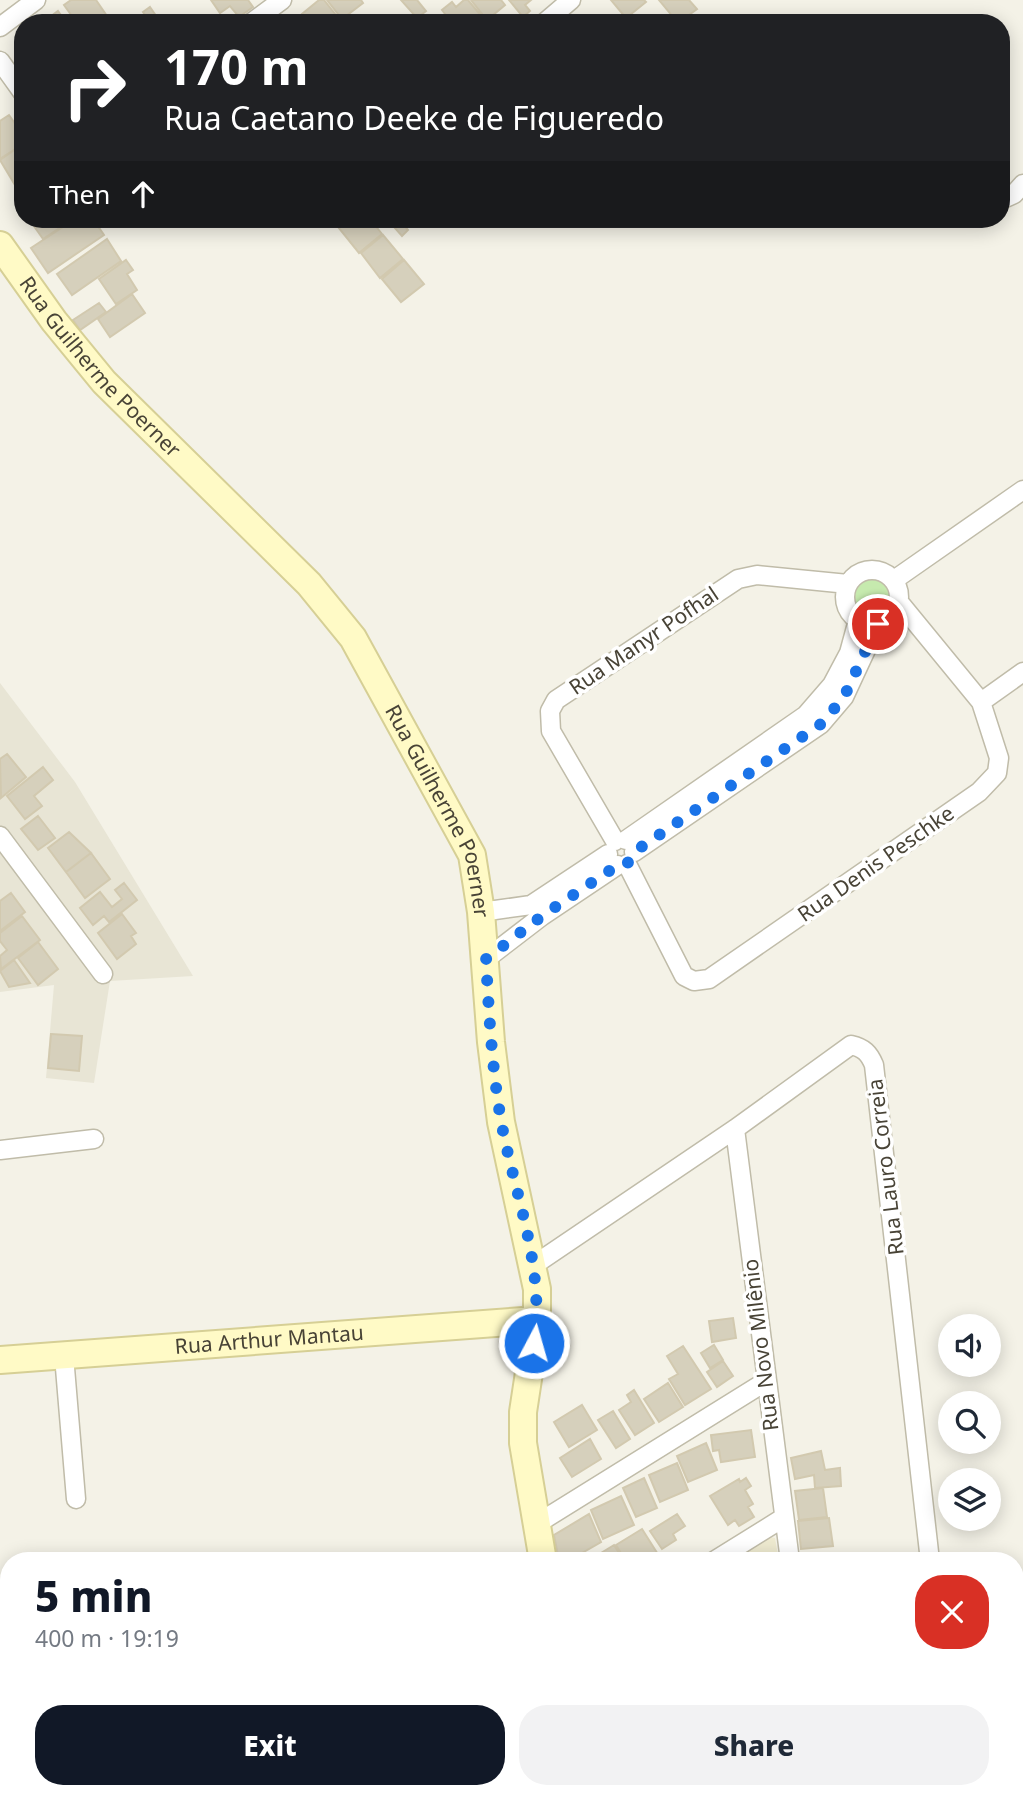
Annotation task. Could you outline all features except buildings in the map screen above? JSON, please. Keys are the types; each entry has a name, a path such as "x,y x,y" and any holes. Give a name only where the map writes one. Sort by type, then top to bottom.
{"street":[{"path":"17,14 36,0"},
{"path":"263,14 282,0"},
{"path":"555,14 571,0"},
{"path":"0,61 14,80"},
{"path":"1010,196 1023,184"},
{"name":"Rua Guilherme Poerner","path":"0,245 54,321 104,382 309,584 353,638 457,823 472,855 481,912 491,1042 501,1122 534,1265 537,1320 523,1412 523,1443 541,1552"},
{"path":"894,580 1023,490"},
{"path":"481,912 531,905 622,853 821,724 844,697 878,624 895,613 899,602 899,590 894,580 875,569 864,570 849,584 846,604 858,620 878,624"},
{"name":"Rua Manyr Pofhal","path":"622,853 551,731 550,711 556,699 738,579 757,575 849,584"},
{"name":"Rua Denis Peschke","path":"622,853 684,976 694,981 709,979 979,792 997,773 999,758 981,702 899,602"},
{"path":"486,959 806,715 832,685 849,653 858,620"},
{"path":"981,702 1023,672"},
{"path":"0,836 103,974"},
{"name":"Rua Lauro Correia","path":"534,1265 736,1129 851,1045 862,1048 870,1054 874,1065 929,1552"},
{"name":"Rua Novo Milênio","path":"736,1129 765,1382 789,1552"},
{"path":"0,1150 94,1139"},
{"name":"Rua Arthur Mantau","path":"0,1360 537,1320"},
{"path":"64,1356 76,1499"},
{"path":"535,1525 765,1382"},
{"path":"728,1552 783,1518"}],"shaded area":[{"path":"0,683 75,782 193,976 110,981 94,1083 46,1078 54,985 0,992"},
{"path":"770,1537 775,1538 777,1552 746,1552"}],"green space":[{"path":"872,574 888,580 894,596 888,612 872,618 856,612 850,596 856,580"}],"route":[{"path":"534,1343 537,1289 534,1265 501,1122 491,1042 486,959 561,903 618,865 631,862 634,852 821,724 844,697 878,624"}]}
